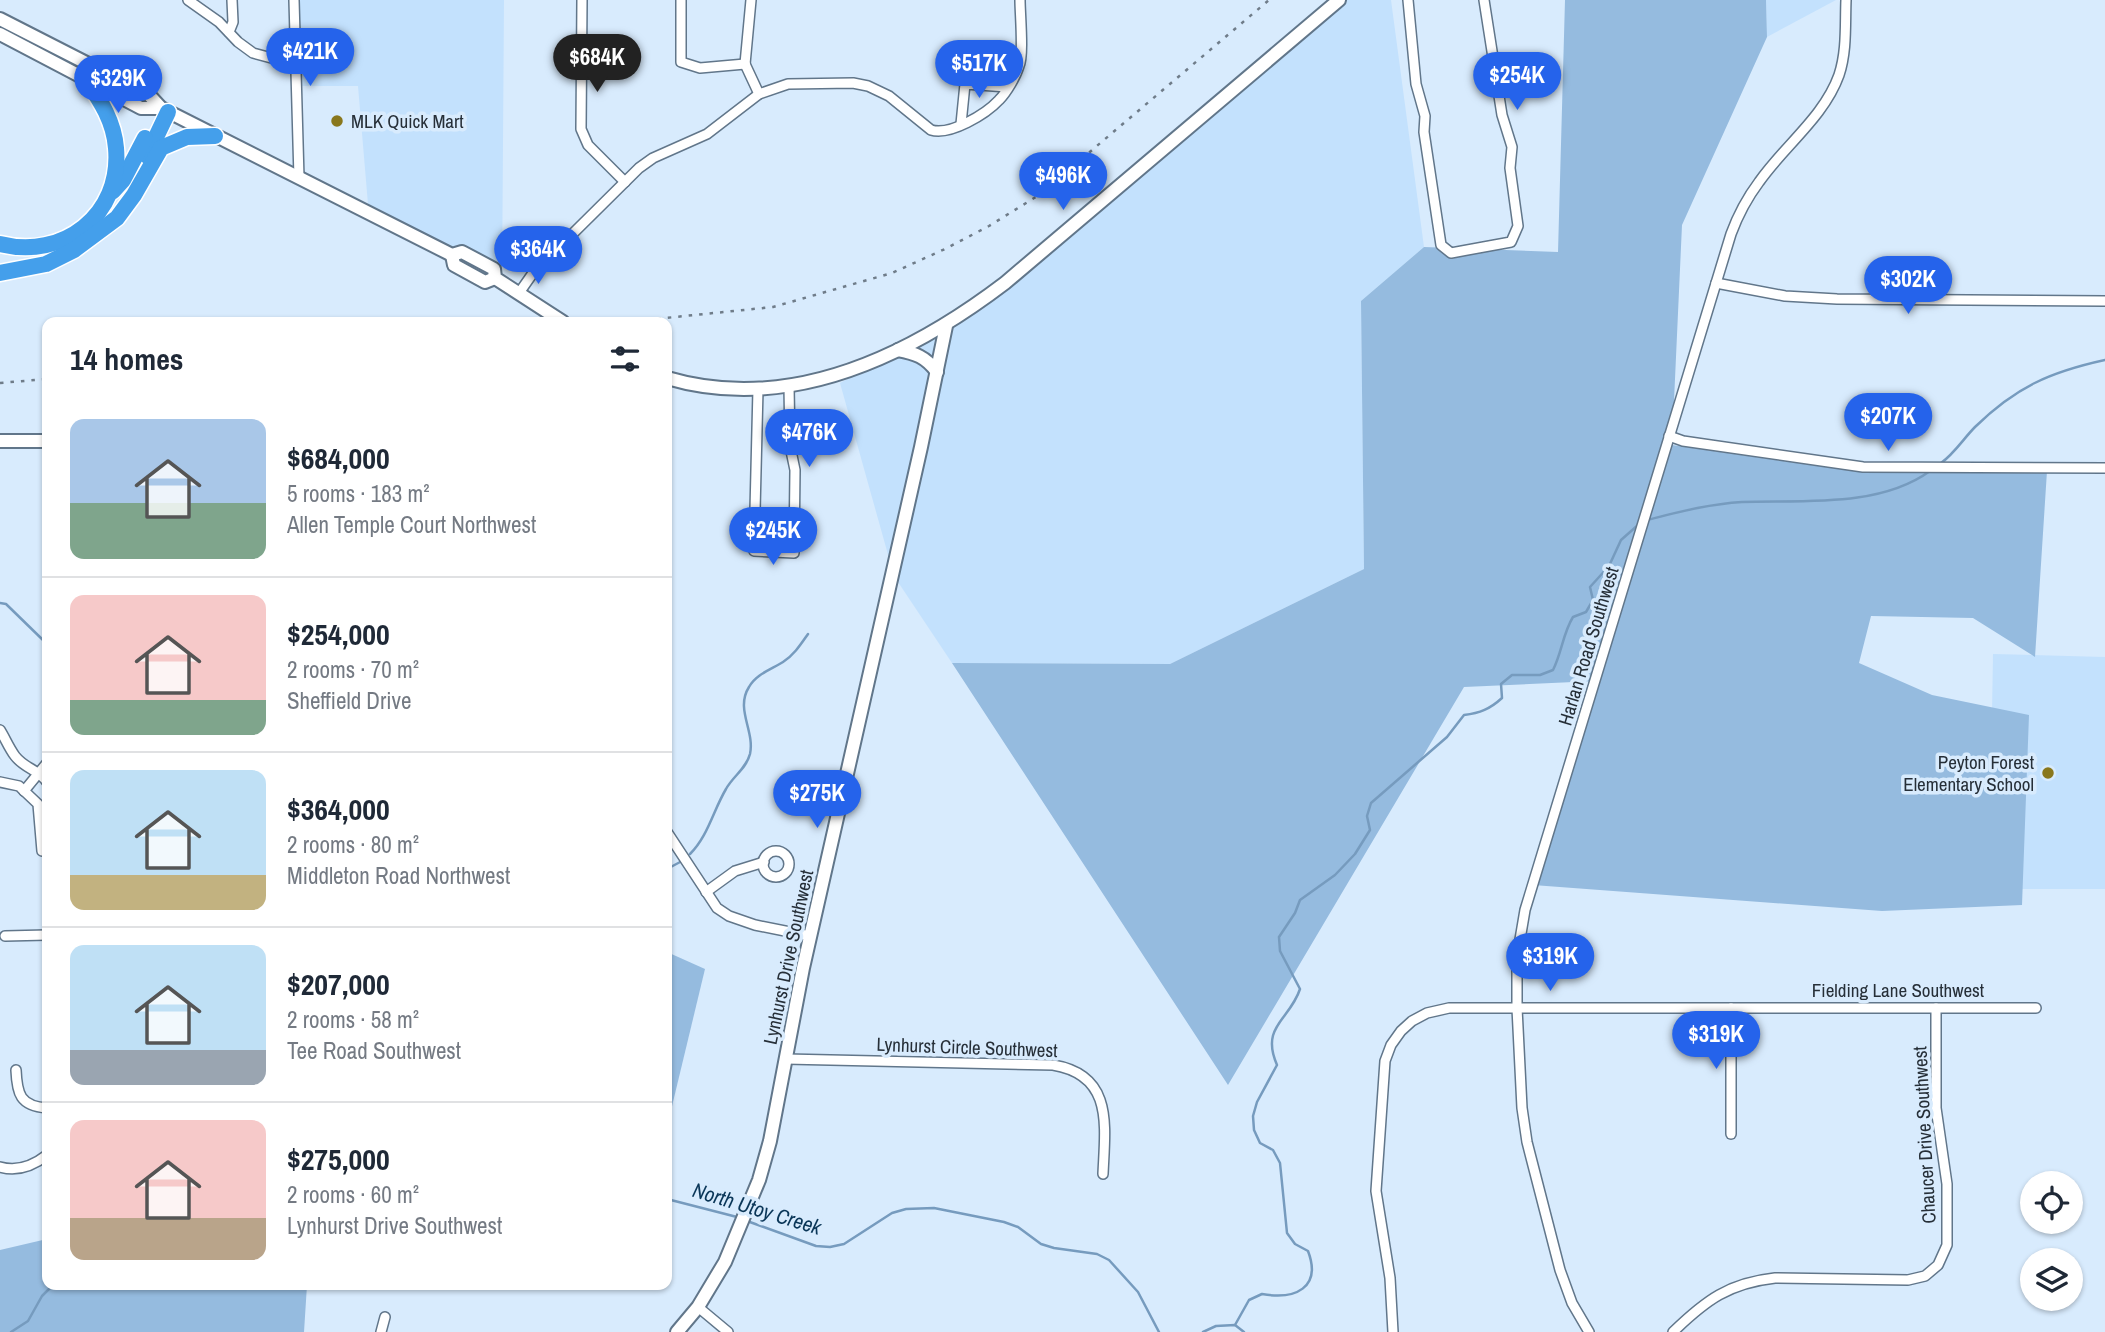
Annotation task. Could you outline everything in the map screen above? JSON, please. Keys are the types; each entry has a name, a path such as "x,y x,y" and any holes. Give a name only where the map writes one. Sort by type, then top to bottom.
{"highway":[{"path":"86,80 105,108 114,135 116,163 111,194"},
{"path":"0,244 24,248 39,247 66,239 90,222 123,180 164,110"},
{"path":"89,238 122,199 164,110"},
{"path":"0,274 46,264 74,250 105,229 121,213 162,148 187,137 215,136"}],"main road":[{"path":"672,379 723,389 758,390 789,386 835,376 898,350 946,326 1005,283 1339,0"},
{"path":"0,19 149,94 164,110 215,136 452,255 462,252 476,259 494,269 495,278 555,317"},
{"path":"0,34 141,108 164,110"},
{"name":"Lynhurst Drive Southwest","path":"677,1332 698,1307 725,1262 759,1180 770,1140 810,936 946,326"},
{"path":"898,350 918,354 928,360 937,372"},
{"path":"0,441 42,440"}],"street":[{"path":"188,0 219,22 253,53 294,64"},
{"path":"229,32 233,22 232,0"},
{"path":"294,0 299,178"},
{"path":"582,0 581,130 588,145 625,182"},
{"path":"681,0 681,62 700,68 745,64"},
{"path":"751,0 745,64 760,94"},
{"path":"519,293 533,273 653,158 716,129 760,94 788,84 853,83 868,86 889,96 931,130 945,133 977,117 1000,100 1021,65 1020,0"},
{"path":"1408,0 1416,84 1425,116 1424,132 1441,245 1451,253 1511,242 1518,226 1510,168 1512,147 1502,115 1484,0"},
{"name":"Harlan Road Southwest","path":"1589,1332 1572,1303 1560,1270 1527,1142 1522,1108 1517,1007 1517,957 1525,910 1739,214 1759,181 1823,105 1833,88 1840,72 1844,47 1846,0"},
{"path":"961,124 965,84 1007,87"},
{"path":"1716,283 1786,296 1837,299 2105,301"},
{"path":"758,390 754,551 794,553 794,470 789,446 789,386"},
{"path":"1669,436 1683,441 1863,467 2105,468"},
{"path":"0,730 15,756 42,776"},
{"path":"24,791 42,770"},
{"path":"0,782 19,786 38,804 42,851"},
{"path":"672,840 717,908 729,916 810,936"},
{"path":"706,892 735,871 764,862"},
{"path":"5,936 42,935"},
{"name":"Fielding Lane Southwest","path":"1393,1332 1390,1278 1376,1191 1385,1061 1391,1045 1401,1031 1427,1013 1450,1008 1517,1007 2036,1008"},
{"path":"1731,1008 1731,1134"},
{"name":"Chaucer Drive Southwest","path":"1673,1332 1697,1308 1717,1294 1756,1280 1909,1280 1925,1276 1938,1265 1947,1245 1948,1202 1936,1108 1936,1008"},
{"name":"Lynhurst Circle Southwest","path":"786,1059 1066,1067 1087,1079 1101,1098 1105,1137 1103,1174"},
{"path":"16,1070 17,1086 23,1100 42,1107"},
{"path":"0,1167 28,1167 42,1158"},
{"path":"698,1307 728,1332"},
{"path":"381,1332 385,1317"}],"shaded area":[{"path":"296,0 504,0 502,285 369,216 358,86 295,86"},
{"path":"1340,0 1391,0 1424,247 1361,301 1364,569 1170,664 952,663 894,576 840,383 921,340 990,297"},
{"path":"1565,0 1766,0 1767,37 1682,225 1672,445 1854,471 2047,471 2035,657 1973,618 1871,616 1859,663 1932,695 2029,715 2022,905 1882,911 1533,885 1596,681 1464,687 1228,1085 952,663 1170,664 1364,569 1361,301 1424,247 1558,252"},
{"path":"1766,0 1836,0 1767,37"},
{"name":"Peyton Forest Elementary School","path":"1993,654 2105,657 2105,889 1989,889"},
{"path":"672,954 705,969 672,1106"},
{"path":"42,1240 42,1290 307,1290 304,1332 0,1332 0,1250"}],"waterway":[{"path":"1941,463 1990,413 2020,391 2067,370 2105,360"},
{"path":"1647,520 1730,503 1864,497 1910,483 1930,471"},
{"path":"1235,1325 1249,1300 1262,1294 1295,1293 1303,1289 1311,1274 1308,1251 1295,1244 1287,1233 1280,1163 1273,1150 1260,1143 1254,1130 1253,1116 1257,1102 1277,1065 1273,1052 1274,1032 1300,989 1280,951 1279,937 1300,900 1335,875 1355,854 1370,830 1367,816 1371,803 1447,737 1464,715 1484,710 1502,698 1501,684 1512,675 1540,675 1553,670 1573,617 1586,612 1593,600 1590,587 1609,566 1621,540 1638,525"},
{"path":"0,603 6,604 42,639"},
{"path":"690,854 706,831 726,789 746,764 750,754 750,737 744,712 745,695 749,687 760,675 791,656 808,634"},
{"path":"672,866 682,861"},
{"name":"North Utoy Creek","path":"672,1200 737,1217"},
{"name":"North Utoy Creek","path":"747,1221 816,1246 830,1247 844,1244 892,1213 906,1209 934,1208 1004,1222 1018,1227 1041,1244 1097,1254 1109,1260 1138,1292 1159,1332"},
{"name":"North Utoy Creek","path":"11,1332 28,1321 48,1290"},
{"name":"North Utoy Creek","path":"1203,1332 1216,1326 1235,1325 1244,1332"}],"railway":[{"path":"672,317 773,307 892,273 989,226 1039,195 1269,0"},
{"path":"0,383 42,379"}],"place":[{"name":"MLK Quick Mart","path":"337,121"},
{"name":"Peyton Forest Elementary School","path":"2048,773"}]}
